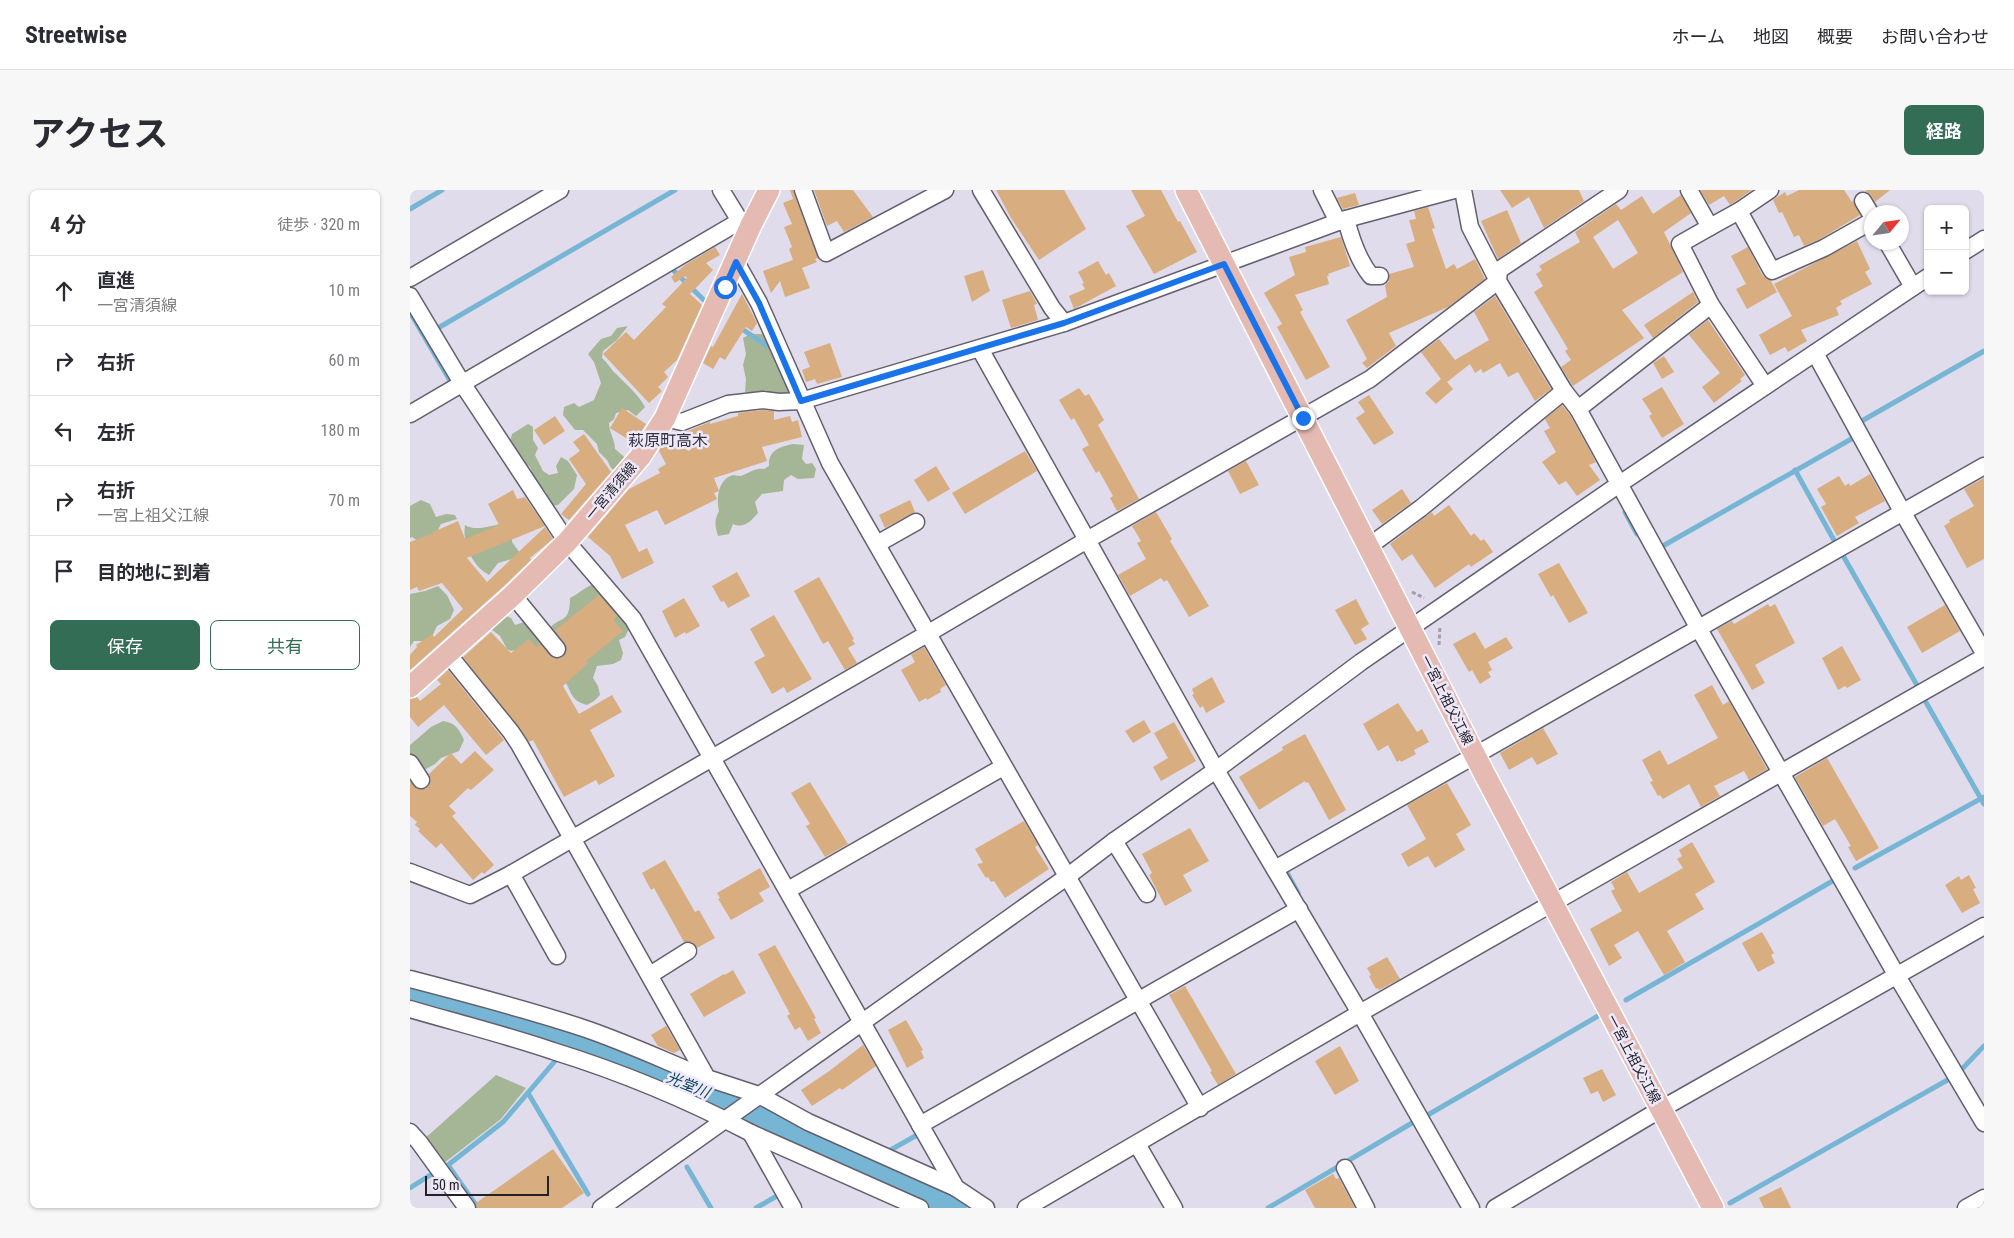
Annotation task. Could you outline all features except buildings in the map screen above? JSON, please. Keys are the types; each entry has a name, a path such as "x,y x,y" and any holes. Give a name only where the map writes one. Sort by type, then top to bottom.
{"main road":[{"name":"一宮清須線","path":"410,687 512,595 567,542 640,456 665,418 736,262 745,223 769,190"},
{"name":"一宮上祖父江線","path":"1186,190 1475,756 1713,1208"}],"street":[{"path":"410,278 560,190"},
{"path":"410,414 745,223 721,190"},
{"path":"803,190 826,253 945,190"},
{"path":"980,190 1052,308 1064,323"},
{"path":"1322,190 1342,220 1366,269 1371,276 1380,276"},
{"path":"665,418 682,422 728,404 763,400 779,402 801,401 1064,323 1342,220 1454,190"},
{"path":"1463,190 1470,227 1498,281 1564,391 1578,409 1618,485 1699,629 1898,976 1982,1113"},
{"path":"410,872 470,895 510,874 928,634 1087,540 1370,380 1498,281 1499,270 1619,190"},
{"path":"1689,190 1710,227"},
{"path":"1765,386 1711,305 1680,244 1739,211 1770,190"},
{"path":"1864,201 1866,205"},
{"path":"1739,211 1772,271 1824,248 1864,225"},
{"path":"1967,250 1984,239"},
{"path":"1892,250 1913,287"},
{"path":"736,262 759,303 830,463 1200,1108"},
{"path":"601,1208 1216,770 1361,662 1618,485 1924,280"},
{"path":"410,296 462,384 567,542 633,619 956,1188"},
{"path":"1578,409 1711,305"},
{"path":"980,349 1216,770 1360,1013 1471,1208"},
{"path":"1815,353 1984,653"},
{"path":"1368,547 1436,496 1564,391"},
{"path":"1275,869 1984,466"},
{"path":"876,544 916,522"},
{"path":"512,595 557,649"},
{"path":"448,654 511,732 650,975 706,1078"},
{"path":"1026,1208 1360,1013 1553,905 1984,657"},
{"path":"410,762 421,780"},
{"path":"788,890 1003,767"},
{"path":"1114,841 1147,894"},
{"path":"510,874 558,956"},
{"path":"920,1125 1299,909"},
{"path":"1495,1208 1661,1109 1984,926"},
{"path":"650,975 688,951"},
{"path":"410,979 505,1004 627,1044 706,1078 756,1096 808,1122 956,1188 986,1208"},
{"path":"410,1009 552,1050 605,1068 726,1119 751,1133 920,1208"},
{"path":"410,1132 467,1208"},
{"path":"751,1133 793,1208"},
{"path":"1137,1144 1174,1208"},
{"path":"1345,1168 1366,1208"},
{"path":"1966,1208 1984,1198"}],"green space":[{"path":"628,326 617,340 603,351 602,358 635,393 645,407 636,416 628,410 616,413 614,419 609,423 615,449 629,461 617,472 611,468 607,460 599,452 597,444 583,430 575,430 563,415 564,407 574,403 579,407 594,400 601,383 594,362 588,354 601,339 611,336 617,328"},
{"path":"750,334 761,334 769,337 790,383 788,394 777,398 766,390 757,395 745,392 746,379 743,365 746,354 743,338"},
{"path":"528,424 533,427 533,440 538,448 535,455 543,471 549,475 558,473 556,466 561,457 568,461 577,475 574,489 558,505 550,506 546,492 534,479 530,467 518,458 516,450 510,441 512,434"},
{"path":"793,444 804,445 802,459 806,464 812,463 816,469 814,478 798,479 791,475 784,480 783,491 762,494 755,502 758,513 750,521 741,526 733,524 729,534 718,536 716,517 719,511 718,495 724,481 733,475 741,476 755,470 764,469 769,466 770,456 776,450"},
{"path":"421,500 430,504 436,517 446,514 455,515 457,519 441,524 436,534 424,545 412,537 410,538 410,506"},
{"path":"505,523 512,533 512,542 520,553 512,559 498,563 489,575 473,560 465,539 465,525 479,528"},
{"path":"596,583 625,619 629,629 625,637 619,640 623,653 621,660 613,664 597,666 593,678 598,686 600,695 587,705 573,697 565,681 557,673 522,649 511,651 507,649 500,636 491,629 494,619 504,615 511,618 515,625 527,621 547,632 555,623 566,617 570,598"},
{"path":"438,586 447,595 454,610 450,619 437,626 430,641 414,641 410,647 410,594"},
{"path":"443,721 454,725 464,740 459,751 441,758 426,769 415,766 410,757 410,745 431,727"},
{"path":"496,1075 526,1088 501,1119 444,1163 423,1140"}],"waterway":[{"path":"410,209 442,190"},
{"path":"438,328 675,190"},
{"path":"669,269 671,268 710,306"},
{"path":"410,312 449,379"},
{"path":"739,327 766,345 775,345"},
{"path":"1860,422 1984,351"},
{"path":"1661,547 1853,438 1850,432"},
{"path":"1795,470 1835,542"},
{"path":"1625,512 1637,534"},
{"path":"1841,552 1918,687"},
{"path":"1923,697 1984,804"},
{"path":"1855,868 1984,797"},
{"path":"1285,869 1298,893"},
{"path":"1626,1000 1836,879"},
{"name":"光堂川","path":"410,995 561,1038 695,1086 866,1165 952,1208"},
{"path":"1426,1116 1598,1016"},
{"path":"1962,1069 1984,1046"},
{"path":"478,1208 448,1165 503,1122 555,1061"},
{"path":"1730,1203 1951,1078"},
{"path":"528,1093 588,1194"},
{"path":"1268,1208 1417,1120"},
{"path":"887,1152 917,1135"},
{"path":"866,1165 877,1157"},
{"path":"687,1167 711,1208"},
{"path":"410,1188 432,1174"},
{"path":"756,1208 775,1197"}],"district":[{"name":"萩原町高木","path":"668,440"}],"route":[{"path":"725,287 736,262 759,303 801,401 1064,323 1224,264 1303,418"}]}
